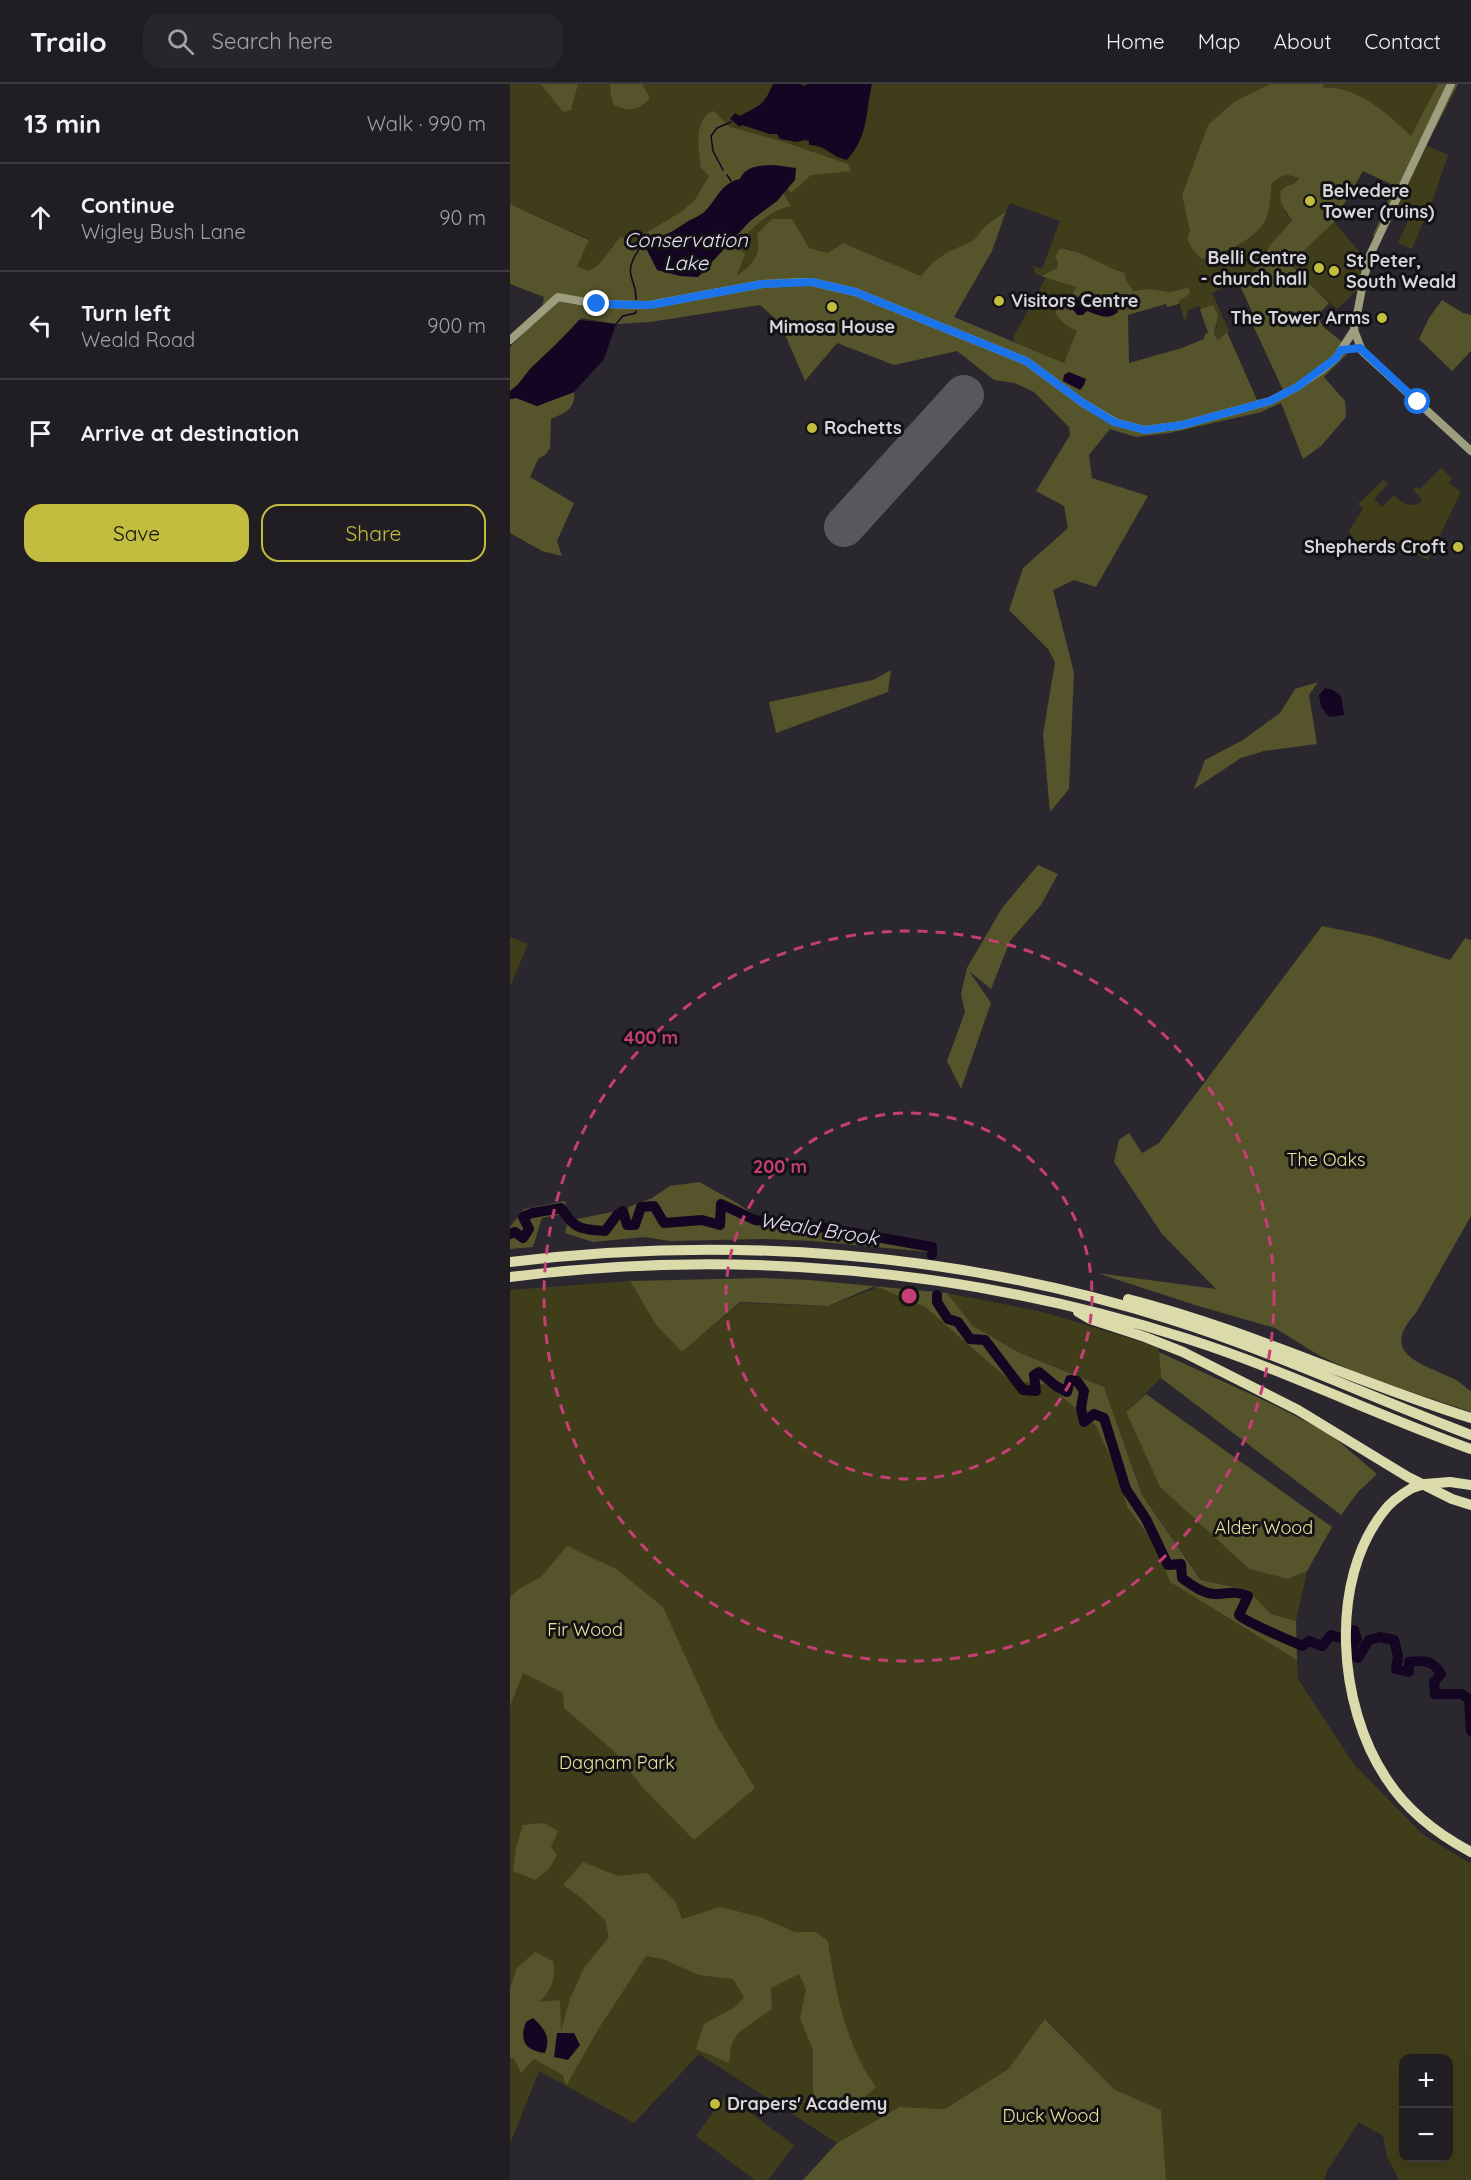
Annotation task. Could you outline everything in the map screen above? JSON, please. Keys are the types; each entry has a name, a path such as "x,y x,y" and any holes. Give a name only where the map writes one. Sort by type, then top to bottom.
{"highway":[{"path":"510,1262 581,1254 658,1250 789,1251 919,1263 976,1272 1071,1292 1147,1312 1230,1339 1471,1435"},
{"path":"510,1277 649,1266 781,1266 911,1278 982,1289 1127,1320 1220,1350 1471,1449"},
{"path":"1071,1292 1112,1295 1199,1320 1275,1346 1471,1421"},
{"path":"1070,1307 1090,1319 1183,1352 1256,1388 1307,1415 1408,1477 1452,1499 1471,1505"},
{"path":"1374,1396 1471,1421"},
{"path":"1471,1485 1450,1482 1425,1484 1412,1488 1395,1499 1384,1510 1356,1560 1348,1603 1346,1647 1347,1675 1359,1724 1370,1751 1386,1779 1414,1814 1448,1840 1471,1852"}],"street":[{"path":"510,340 558,297 597,304 650,305 762,284 812,282 855,292 1026,361 1083,403 1114,422 1145,430 1182,425 1270,401 1297,387 1336,358 1354,330 1370,255 1451,84"},
{"path":"1354,330 1360,348 1471,452"},
{"path":"1341,350 1360,348"}],"green space":[{"path":"510,84 1270,84 1235,101 1208,125 1182,195 1190,232 1212,256 1234,246 1257,229 1272,183 1285,176 1299,177 1295,183 1286,186 1285,212 1292,221 1271,244 1247,284 1240,286 1237,281 1212,293 1229,331 1218,340 1214,334 1217,327 1213,305 1188,310 1184,320 1179,301 1190,294 1184,288 1171,292 1148,289 1132,291 1125,273 1095,262 1068,248 1058,262 1057,268 1041,276 1035,273 1033,266 1042,269 1060,221 1010,203 1006,211 985,226 974,240 946,253 932,263 921,276 843,243 828,253 809,248 759,247 755,260 736,277 698,277 612,245 603,261 589,271 576,266 589,239 510,204"},
{"path":"541,84 578,84 571,110 563,112"},
{"path":"610,84 642,84 650,98 638,108 619,107 614,105"},
{"path":"1270,84 1323,84 1324,88 1348,91 1372,103 1411,136 1438,84 1458,84 1377,241 1373,235 1395,186 1363,171 1334,222 1290,264 1329,303 1318,315 1319,319 1326,329 1343,343 1348,353 1324,377 1345,401 1346,417 1321,446 1303,459 1281,403 1261,412 1170,433 1136,437 1110,429 1089,455 1092,478 1148,496 1096,587 1074,580 1053,590 1074,673 1069,789 1050,812 1043,734 1055,662 1048,649 1009,610 1023,568 1068,528 1064,506 1036,491 1070,435 1069,427 1034,392 1015,383 994,380 957,351 894,365 837,343 805,381 780,323 760,305 650,322 616,324 581,318 510,391 510,347 541,315 544,297 510,284 510,204 589,240 577,266 589,271 603,260 621,237 646,248 658,270 698,277 750,221 777,201 783,193 791,206 767,216 736,247 745,254 737,276 755,258 758,248 757,234 772,219 792,219 809,248 828,253 843,243 921,276 932,263 946,253 974,240 985,226 1006,211 992,251 954,317 1064,363 1077,331 1064,324 1055,312 1069,300 1076,287 1041,276 1057,268 1058,262 1055,257 1060,249 1067,250 1125,273 1126,280 1133,291 1148,289 1171,292 1189,287 1190,294 1179,301 1179,304 1167,307 1166,304 1128,315 1129,363 1182,348 1204,339 1205,334 1208,333 1200,309 1213,305 1218,315 1214,334 1218,340 1227,332 1257,400 1270,397 1283,390 1251,321 1255,318 1240,286 1247,283 1271,244 1292,221 1281,203 1280,192 1299,178 1285,176 1272,183 1267,216 1257,232 1230,249 1202,259 1192,249 1187,238 1190,232 1182,195 1208,125 1235,101"},
{"path":"1323,84 1438,84 1411,137 1372,103 1348,91 1324,88"},
{"path":"714,111 730,127 781,141 848,164 851,171 811,175 791,193 787,188 795,180 744,171 740,179 731,181 702,215 666,236 654,240 643,239 644,234 681,212 695,200 709,176 701,168 698,136 702,120"},
{"path":"1426,145 1448,155 1412,249 1398,243 1411,214 1393,205"},
{"path":"1334,222 1366,257 1357,290 1337,309 1289,264"},
{"path":"1046,277 1076,287 1069,300 1055,312 1078,331 1064,363 1014,342 1013,338"},
{"path":"1442,300 1463,313 1471,315 1471,351 1452,371 1419,339 1429,318"},
{"path":"574,392 571,406 551,419 550,448 538,459 530,477 574,503 557,541 562,556 542,551 510,533 510,399 516,398 537,406"},
{"path":"1441,468 1452,478 1449,483 1461,492 1428,560 1401,547 1360,548 1349,531 1363,509 1358,504 1383,480 1388,484 1374,499 1382,507 1394,495 1406,504 1417,504 1421,502 1421,498 1413,490 1416,487 1420,489"},
{"path":"891,670 888,692 776,733 769,702 873,680"},
{"path":"1318,682 1309,695 1317,744 1264,751 1241,758 1194,789 1205,760 1243,740 1280,713 1295,689"},
{"path":"1038,865 1058,874 1041,905 1010,941 991,989 969,971 991,1003 961,1089 947,1061 965,1012 961,994 967,968 1002,908"},
{"name":"The Oaks","path":"1322,926 1371,936 1450,960 1465,938 1471,940 1471,1216 1416,1313 1405,1327 1401,1339 1403,1348 1409,1356 1456,1380 1471,1391 1471,1412 1361,1375 1320,1356 1275,1328 1097,1273 1216,1289 1162,1234 1114,1162 1119,1140 1129,1133 1142,1153 1159,1143"},
{"path":"510,937 528,944 510,987"},
{"path":"699,1182 762,1220 839,1227 918,1243 929,1252 812,1241 763,1239 669,1241 645,1237 593,1242 565,1233 568,1221 621,1210 652,1198 670,1186"},
{"path":"565,1201 567,1213 542,1218 533,1247 510,1249 510,1227 524,1209"},
{"path":"762,1278 875,1286 828,1306 740,1302 682,1352 656,1325 630,1281"},
{"name":"Dagnam Park","path":"630,1281 656,1325 682,1352 740,1303 828,1306 874,1289 875,1286 925,1307 1009,1380 1048,1385 1096,1426 1118,1474 1127,1507 1157,1547 1170,1582 1297,1660 1298,1679 1353,1763 1422,1834 1471,1864 1471,2180 1399,2180 1387,2157 1383,2136 1359,2122 1327,2171 1324,2180 1166,2180 1161,2110 1114,2089 1046,2019 1008,2069 945,2109 899,2107 837,2143 699,2054 634,2123 539,2071 510,2144 510,1290"},
{"path":"876,1286 947,1293 973,1326 1020,1353 1104,1387 1142,1495 1201,1580 1248,1590 1271,1614 1296,1621 1297,1660 1170,1582 1157,1547 1127,1507 1118,1474 1096,1426 1048,1385 1009,1380 925,1307"},
{"path":"947,1293 1043,1312 1158,1347 1161,1378 1126,1412 1160,1487 1249,1569 1288,1579 1307,1571 1296,1621 1271,1614 1248,1590 1202,1580 1142,1495 1104,1387 1020,1353 973,1326"},
{"name":"Alder Wood","path":"1159,1352 1274,1405 1330,1434 1377,1474 1358,1492 1341,1515 1161,1378"},
{"name":"Alder Wood","path":"1146,1394 1332,1527 1307,1571 1288,1579 1249,1569 1160,1487 1126,1412"},
{"name":"Fir Wood","path":"567,1546 616,1569 663,1607 717,1726 755,1788 694,1840 643,1788 615,1752 564,1708 563,1693 523,1673 510,1706 510,1597 519,1589 541,1577"},
{"path":"544,1823 558,1831 551,1847 557,1855 549,1869 535,1880 513,1871 516,1848 523,1825"},
{"path":"583,1862 618,1876 647,1873 675,1901 682,1919 720,1907 760,1917 795,1932 815,1932 828,1941 843,2017 857,2055 876,2087 846,2113 813,2096 813,2050 800,2018 806,1989 799,1974 771,1988 772,2009 738,2033 731,2045 729,2063 696,2049 704,2024 735,2007 744,1997 733,1979 699,1975 663,1959 646,1956 599,2028 566,2086 563,2075 534,2059 521,2073 514,2058 510,2058 510,1988 517,1968 535,1952 553,1961 552,1983 539,2002 560,2000 561,2031 570,1999 584,1968 609,1937 605,1920 563,1885"},
{"name":"Duck Wood","path":"1045,2019 1114,2089 1161,2110 1166,2180 803,2180 837,2143 899,2107 945,2109 1008,2069"},
{"path":"726,2095 794,2145 768,2180 755,2180 696,2136"}],"water":[{"path":"773,84 801,84 803,86 808,84 872,84 863,133 847,160 821,147 809,145 809,141 797,142 780,139 777,134 742,125 740,127 730,119 735,113 740,116 760,104"},
{"name":"Conservation Lake","path":"774,165 796,168 795,180 777,201 750,221 698,277 680,276 657,270 646,248 638,244 643,239 668,234 701,214 727,185 740,179 746,171 759,166"},
{"path":"1083,295 1117,308 1118,312 1107,317 1087,311 1083,315 1077,315 1072,308 1077,298"},
{"path":"579,320 616,324 604,359 574,392 537,406 516,398 510,399 510,391"},
{"path":"1069,372 1086,379 1080,390 1063,381 1064,375"},
{"path":"1325,688 1341,696 1344,715 1329,717 1321,707 1319,695"},
{"path":"533,2018 546,2034 545,2053 533,2050 525,2044 523,2034 526,2022"},
{"path":"557,2033 574,2033 580,2045 568,2060 554,2057"}],"waterway":[{"path":"723,170 713,151 711,136 717,128 731,122"},
{"path":"727,175 731,181"},
{"path":"636,300 631,267 641,246"},
{"path":"616,324 623,316 636,313 636,311"},
{"name":"Weald Brook","path":"510,1234 515,1232 523,1238 529,1229 523,1217 532,1213 561,1208 570,1221 590,1230 605,1231 623,1211 627,1225 635,1225 641,1207 654,1206 664,1223 702,1220 720,1225 721,1204 755,1220 826,1228 932,1247 932,1255"},
{"name":"Weald Brook","path":"937,1295 937,1302 948,1319 958,1322 970,1339 985,1340 1023,1390 1036,1391 1034,1375 1039,1372 1067,1392 1070,1380 1077,1381 1084,1391 1081,1408 1084,1422 1094,1414 1104,1418 1126,1489 1146,1519 1168,1565 1181,1564 1182,1578 1208,1593 1236,1593 1248,1596 1239,1615 1302,1646 1309,1641 1322,1646 1331,1635 1341,1638 1354,1630 1357,1639 1350,1651 1358,1658 1369,1640 1380,1637 1394,1640 1398,1656 1396,1669 1409,1672 1409,1662 1423,1661 1431,1664 1441,1674 1434,1682 1435,1694 1461,1694 1469,1699 1471,1731"}],"runway":[{"path":"844,527 964,395"}],"place":[{"name":"Belvedere Tower (ruins)","path":"1310,201"},
{"name":"Belli Centre - church hall","path":"1319,268"},
{"name":"St Peter, South Weald","path":"1334,271"},
{"name":"Visitors Centre","path":"999,301"},
{"name":"Mimosa House","path":"832,307"},
{"name":"The Tower Arms","path":"1382,318"},
{"name":"Rochetts","path":"812,428"},
{"name":"Shepherds Croft","path":"1458,547"},
{"name":"Drapers' Academy","path":"715,2104"}],"route":[{"path":"597,304 650,305 762,284 812,282 855,292 1026,361 1083,403 1114,422 1145,430 1182,425 1270,401 1297,387 1323,369 1336,358 1341,350 1360,348 1418,402"}]}
